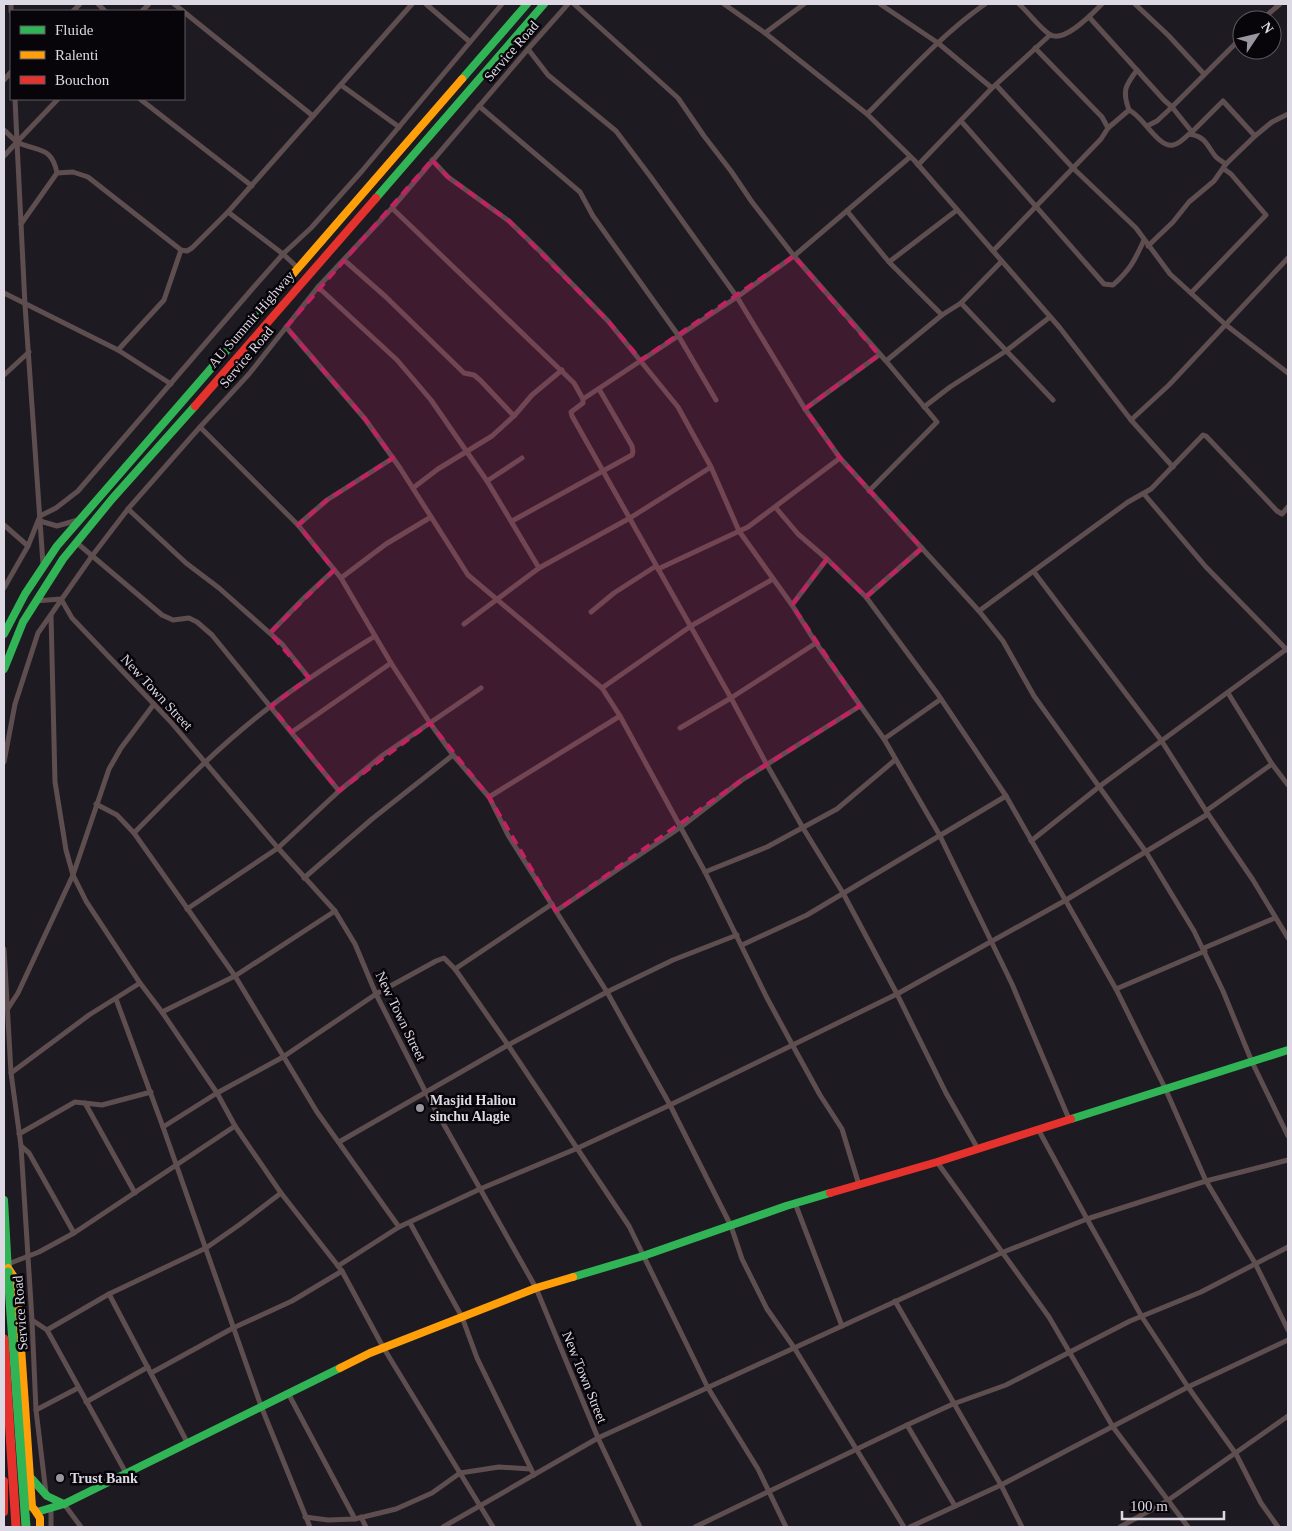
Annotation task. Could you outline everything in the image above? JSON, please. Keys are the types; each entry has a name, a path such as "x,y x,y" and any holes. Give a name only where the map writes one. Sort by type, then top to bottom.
{"main road":[{"name":"AU Summit Highway","path":"4,634 43,565 79,520 265,305 299,269 527,4"},
{"name":"AU Summit Highway","path":"4,669 23,622 63,558 112,499 544,4"},
{"path":"4,1512 14,1505 26,1505 34,1510 51,1509 64,1504 383,1347 536,1288 642,1256 795,1203 937,1162 1288,1050"},
{"path":"4,1200 26,1527"},
{"path":"8,1268 14,1278 17,1289 34,1510 41,1526"},
{"path":"4,1340 16,1527"},
{"path":"31,1476 36,1485 47,1496 64,1504"},
{"path":"4,1480 4,1512"},
{"path":"41,1526 51,1509"}],"street":[{"path":"57,173 73,172 88,177 181,250 187,251 252,186 412,4"},
{"path":"426,4 470,42"},
{"path":"4,588 28,546 40,518 78,491 283,254 311,228 399,128 502,4"},
{"name":"Service Road","path":"4,762 15,704 38,633 92,556 128,509 249,374 318,287 392,208 568,4"},
{"path":"574,4 678,98 752,202 794,256 937,422 869,491"},
{"path":"724,4 867,114 910,157 1050,317 1131,420 1174,467"},
{"path":"764,33 804,4"},
{"path":"880,4 938,43 994,87 1073,168 1136,228 1170,274 1226,325 1288,373"},
{"path":"867,114 938,43 969,15 985,4"},
{"path":"1018,4 1050,35 1057,38 1064,36 1089,17 1102,4"},
{"path":"1135,4 1168,35 1204,74"},
{"path":"185,12 314,116"},
{"path":"1089,17 1172,107 1190,133 1199,136 1206,142 1217,158 1266,215 1191,293"},
{"path":"918,166 994,87 1050,35"},
{"path":"1147,126 1157,121 1232,47"},
{"path":"1035,48 1102,117 1108,128"},
{"path":"528,49 548,75 616,131 737,297 805,409 840,458 979,611 1003,641 1034,696 1146,852 1204,950 1252,1062 1288,1136"},
{"path":"1128,110 1124,95 1128,81 1137,70"},
{"path":"341,85 399,128"},
{"path":"15,100 25,305 43,565"},
{"path":"4,156 57,100"},
{"path":"141,100 252,186"},
{"path":"1128,110 1135,112 1162,142 1168,146 1175,145 1190,133 1223,101 1255,136"},
{"path":"479,106 580,192 593,216 678,335 716,400"},
{"path":"993,251 1101,139 1108,128 1128,110"},
{"path":"1148,246 1173,222 1189,202 1214,181 1255,136 1272,122 1288,114"},
{"path":"961,121 1104,284 1114,285 1134,264 1144,240"},
{"path":"4,130 17,142 51,156 55,161 57,173 21,224"},
{"path":"910,157 794,256 737,297 599,388 571,412 767,766 843,893 897,994 946,1093 978,1149"},
{"path":"432,160 448,177 509,221 608,321 678,407 712,467 740,531 884,739 939,834 1029,1022 1070,1118"},
{"path":"392,208 562,370 584,399"},
{"path":"889,262 957,210"},
{"path":"847,211 889,262 942,316"},
{"path":"228,212 283,254 299,269"},
{"path":"118,350 164,300 181,250"},
{"path":"1131,420 1169,385 1288,258"},
{"path":"344,260 386,297 464,373 480,380 514,416"},
{"path":"886,361 961,303 1001,262"},
{"path":"318,287 397,360 431,400 487,481 539,568"},
{"path":"4,293 118,350 171,384"},
{"path":"961,303 1052,400"},
{"path":"924,407 950,387 1006,351 1050,317"},
{"path":"286,327 365,419 413,488 468,575 602,688 620,716 706,872 767,998 820,1096 842,1129 859,1185"},
{"path":"4,375 29,352"},
{"path":"805,409 879,354"},
{"path":"413,488 438,469 492,436 514,416 532,395 562,370"},
{"path":"512,521 632,455 633,450 599,388"},
{"path":"200,427 298,525 341,578 391,663 430,723 489,797 508,835 607,992 670,1105 731,1226 742,1259 766,1310 795,1349 904,1527"},
{"path":"979,611 1128,502 1151,489 1203,435 1277,511 1282,514 1288,507"},
{"path":"298,525 327,500 393,458"},
{"path":"487,481 522,458"},
{"path":"592,612 614,594 657,568 740,531 776,508 840,458"},
{"path":"464,624 539,568 630,518 712,467"},
{"path":"1031,841 1161,740 1288,650 1206,567 1144,494"},
{"path":"776,508 798,534 866,597 940,699 1006,796 1116,989 1165,1088 1206,1181 1255,1263 1288,1330"},
{"path":"128,509 186,563 219,588 282,644 309,678"},
{"path":"341,578 386,544 431,517"},
{"path":"40,518 57,526 79,520"},
{"path":"4,525 28,546"},
{"path":"77,542 162,615 173,620 189,618 197,622 212,635 339,791"},
{"path":"866,597 922,548"},
{"path":"792,604 827,559"},
{"path":"270,634 334,570"},
{"path":"1034,572 1161,740 1253,880 1288,938"},
{"path":"602,688 691,626 773,580"},
{"path":"35,601 61,600"},
{"name":"New Town Street","path":"61,600 72,618 154,704 304,878 335,911 355,944 376,994 426,1091 536,1288 598,1438 640,1527"},
{"path":"51,615 55,782 66,850 73,875 86,901 140,983 217,1093 235,1126 281,1193 340,1268 383,1347 493,1527"},
{"path":"134,833 205,761 271,706 309,678 375,636"},
{"path":"680,728 731,698 816,643"},
{"path":"292,732 391,663"},
{"path":"188,909 278,848 339,791 383,755 481,688"},
{"path":"1228,693 1272,764 1288,785"},
{"path":"884,739 940,699"},
{"path":"6,1010 18,993 73,875 96,804 110,769 121,748 154,704"},
{"path":"556,911 681,827 742,780 860,706"},
{"path":"489,797 620,716"},
{"path":"304,878 372,819 454,755"},
{"path":"706,872 767,847 837,809 896,760"},
{"path":"86,1402 233,1328 292,1301 399,1227 670,1105 897,994 1066,900 1146,852 1207,812 1272,764"},
{"path":"742,945 800,918 1006,796"},
{"path":"96,804 117,815 134,833 235,976 317,1112 399,1227"},
{"path":"455,969 552,904"},
{"path":"162,1012 235,976 335,911"},
{"path":"1116,989 1275,918"},
{"path":"339,1142 508,1045 607,992 673,960 737,935"},
{"name":"Service Road","path":"4,949 11,1073 21,1146 36,1410 47,1496"},
{"path":"164,1128 217,1093 283,1057 376,994 444,958 455,969 508,1045 629,1226 708,1388 738,1434 786,1527"},
{"path":"11,1073 89,1015 140,983"},
{"path":"116,999 164,1128 176,1167 261,1406 310,1527"},
{"path":"19,1134 75,1102 102,1105 151,1092"},
{"path":"85,1103 135,1193"},
{"path":"8,1268 74,1233 235,1126"},
{"path":"1038,1129 1142,1317 1188,1387 1236,1454 1261,1502 1278,1527"},
{"path":"21,1146 29,1153 74,1233"},
{"path":"443,1527 598,1438 1001,1253 1087,1219 1206,1181 1288,1160"},
{"path":"937,1162 1049,1317 1113,1427 1188,1527"},
{"path":"46,1330 109,1294 206,1248 281,1193"},
{"path":"795,1203 842,1326"},
{"path":"410,1223 462,1317 477,1358 534,1475"},
{"path":"695,1527 856,1448 953,1404 1006,1385 1130,1321 1202,1292 1288,1247"},
{"path":"109,1294 188,1442"},
{"path":"895,1301 1001,1485 1022,1527"},
{"path":"32,1320 46,1330 126,1473"},
{"path":"910,1527 1001,1485 1188,1387 1288,1340"},
{"path":"36,1410 78,1388"},
{"path":"288,1393 354,1519"},
{"path":"1120,1527 1167,1501 1288,1416"},
{"path":"907,1425 955,1506"},
{"path":"306,1517 328,1520 354,1519 396,1509 432,1493 460,1473 499,1467 530,1469"},
{"path":"64,1504 81,1527"},
{"path":"51,1509 52,1527"},
{"path":"361,1517 366,1527"}],"highlighted area":[{"path":"432,160 448,177 509,221 608,321 641,360 794,256 879,355 805,409 840,458 922,548 866,597 827,559 792,605 860,706 742,780 556,911 489,797 430,723 339,791 271,706 309,678 270,633 334,570 298,525 327,500 393,458 365,419 286,327"}],"traffic: fast":[{"path":"462,79 527,4"},
{"path":"376,198 544,4"},
{"path":"4,634 25,594 57,546 293,274"},
{"path":"4,669 23,622 63,559 112,499 195,406"},
{"path":"1071,1119 1288,1050"},
{"path":"573,1277 643,1256 786,1206 830,1193"},
{"path":"4,1200 8,1272"},
{"path":"8,1272 26,1527"},
{"path":"37,1512 64,1504 340,1368"},
{"path":"32,1479 47,1496 64,1504"}],"traffic: slow":[{"path":"293,274 462,79"},
{"path":"8,1268 14,1277 17,1289 32,1507"},
{"path":"340,1368 370,1353 536,1288 573,1277"},
{"path":"34,1509 40,1518 40,1527"}],"traffic: jam":[{"path":"195,406 376,198"},
{"path":"830,1193 937,1162 1071,1119"},
{"path":"4,1339 16,1527"},
{"path":"4,1481 4,1512"}],"place":[{"name":"Masjid Haliou sinchu Alagie","path":"420,1108"},
{"name":"Trust Bank","path":"60,1478"}]}
